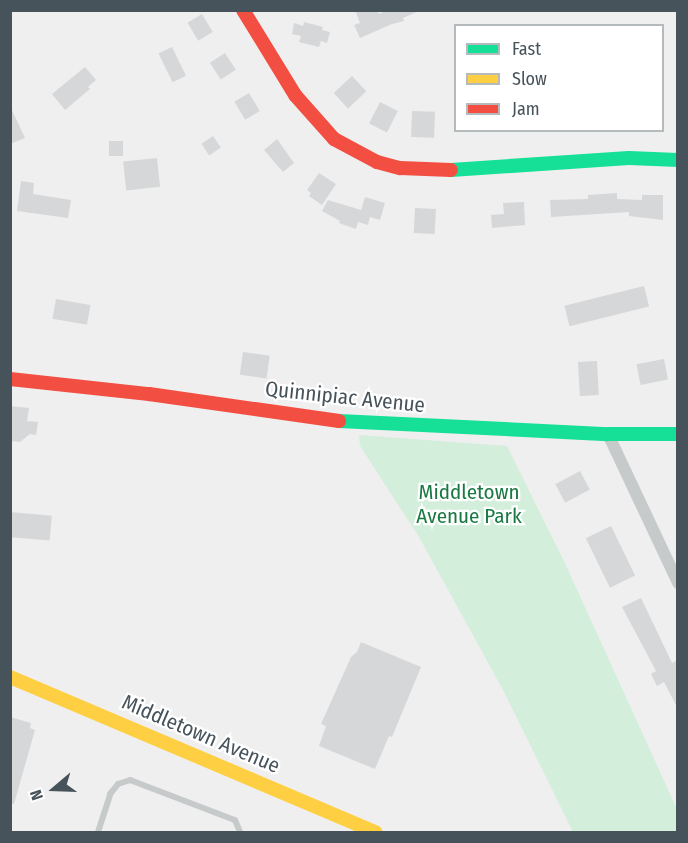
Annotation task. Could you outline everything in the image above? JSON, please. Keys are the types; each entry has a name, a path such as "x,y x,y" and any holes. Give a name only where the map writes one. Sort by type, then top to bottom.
{"main road":[{"path":"246,11 296,95 315,120 334,139 377,162 400,168 435,171 629,158 678,160"},
{"name":"Quinnipiac Avenue","path":"10,379 149,394 354,423 608,434 678,434"},
{"name":"Middletown Avenue","path":"10,677 375,832"}],"street":[{"path":"608,434 678,584"}],"lane":[{"path":"98,832 110,794 118,784 130,780 235,820 240,832"}],"green space":[{"name":"Middletown Avenue Park","path":"359,435 507,446 563,559 677,809 677,832 573,832 503,690 419,537 360,446"}],"building":[{"path":"355,10 377,10 379,14 387,10 421,10 403,18 404,21 360,38 354,25 360,23"},
{"path":"202,14 213,32 198,41 187,23"},
{"path":"304,22 323,27 322,30 330,32 327,43 321,41 319,47 299,42 301,36 292,34 294,23 303,26"},
{"path":"172,47 186,76 173,82 159,54"},
{"path":"225,53 236,70 221,80 210,63"},
{"path":"85,67 96,80 88,87 90,89 65,110 52,94"},
{"path":"352,76 366,91 348,108 334,93"},
{"path":"249,93 260,111 245,120 234,102"},
{"path":"380,102 398,111 387,132 369,123"},
{"path":"10,106 25,138 10,144"},
{"path":"412,111 435,112 434,138 411,137"},
{"path":"213,136 221,148 209,155 201,144"},
{"path":"277,139 294,163 283,172 264,150"},
{"path":"109,141 123,141 123,156 109,156"},
{"path":"157,158 160,187 126,190 123,162"},
{"path":"319,173 336,184 322,205 309,196 311,193 307,190"},
{"path":"21,181 34,183 33,194 71,200 68,218 17,211"},
{"path":"617,193 617,199 642,200 642,195 663,195 663,220 629,216 629,212 551,217 550,200 588,199 588,195"},
{"path":"365,197 385,203 380,220 370,217 368,225 358,222 356,229 339,223 340,221 322,211 328,200 361,210"},
{"path":"524,202 525,225 492,228 491,215 504,214 503,203"},
{"path":"415,208 436,209 435,234 414,233"},
{"path":"644,286 649,306 570,326 564,306"},
{"path":"56,299 90,305 87,325 53,319"},
{"path":"243,352 270,356 267,379 240,375"},
{"path":"664,359 668,380 641,385 637,364"},
{"path":"597,361 599,395 580,396 578,362"},
{"path":"10,406 29,408 27,421 38,422 36,435 30,434 20,442 10,441"},
{"path":"580,471 590,490 565,503 555,484"},
{"path":"10,512 52,516 50,541 10,537"},
{"path":"611,526 635,575 610,588 586,538"},
{"path":"641,598 672,663 678,660 678,709 664,682 657,686 651,674 656,671 622,607"},
{"path":"361,642 421,667 392,737 389,736 375,769 319,746 326,726 321,724 351,657 357,652"},
{"path":"10,717 31,723 30,728 35,730 14,804 10,803"}],"traffic: fast":[{"path":"451,170 629,158 678,160"},
{"path":"339,421 608,434 678,434"}],"traffic: slow":[{"path":"10,677 375,832"}],"traffic: jam":[{"path":"243,10 295,95 334,139 377,162 400,168 451,170"},
{"path":"10,379 149,394 339,421"}]}
